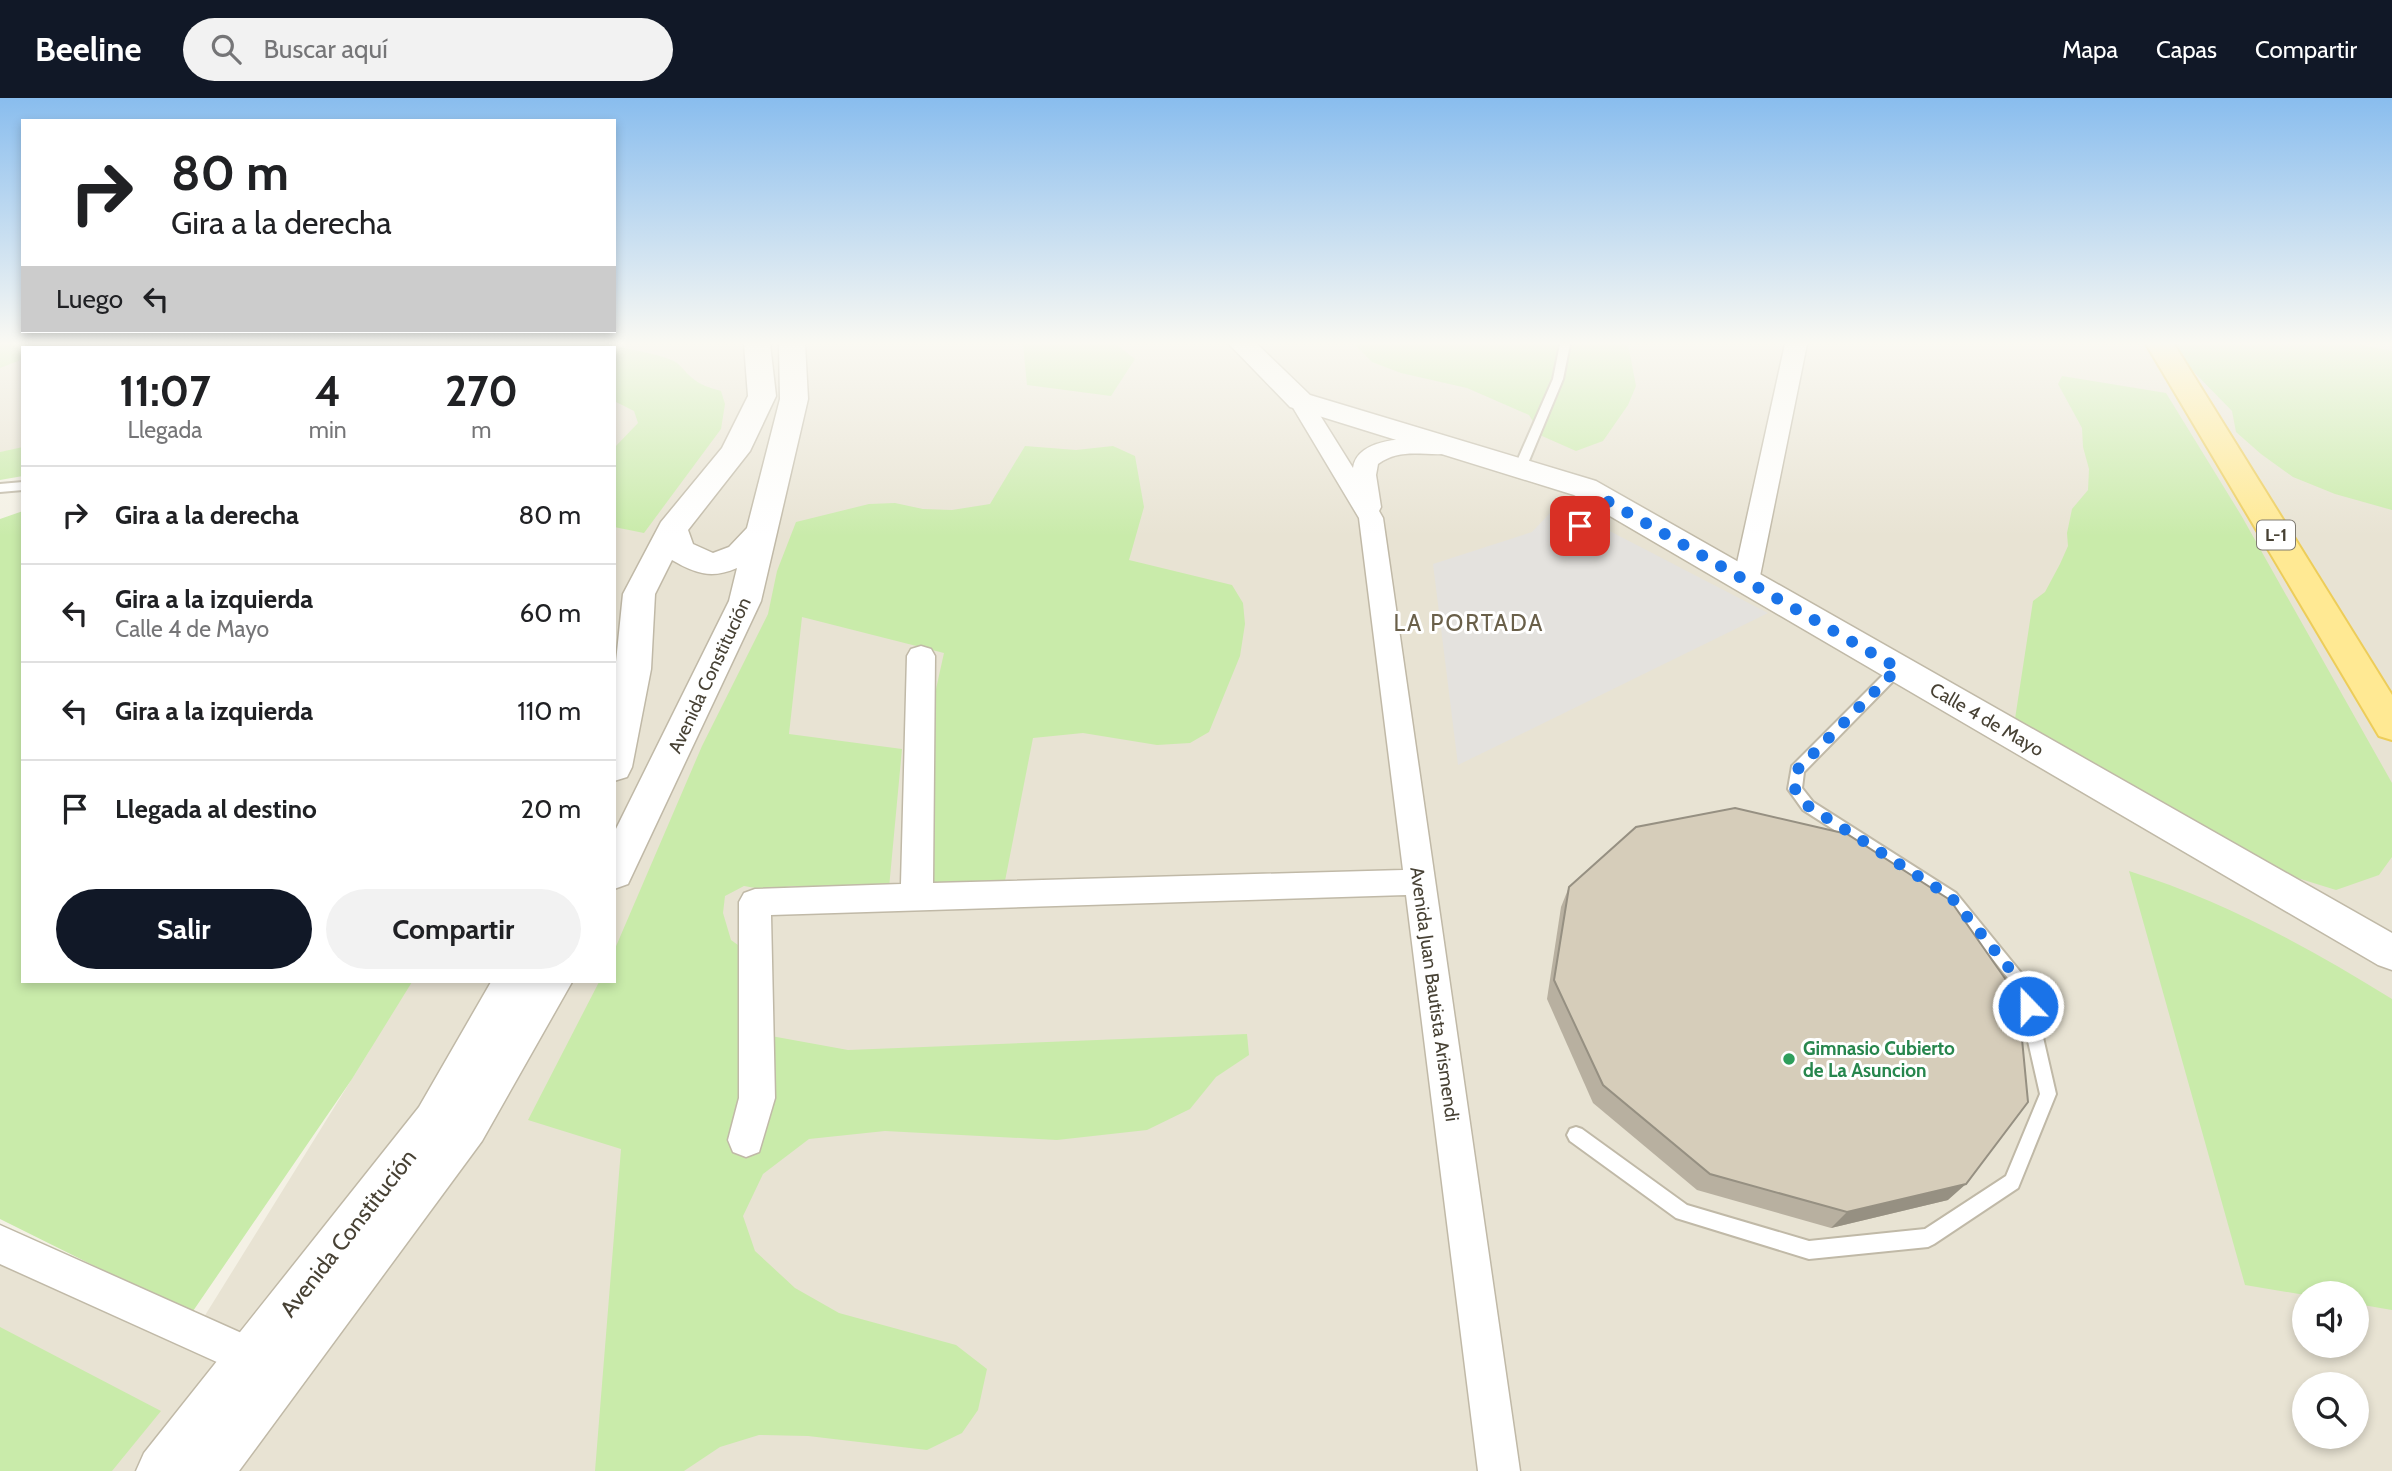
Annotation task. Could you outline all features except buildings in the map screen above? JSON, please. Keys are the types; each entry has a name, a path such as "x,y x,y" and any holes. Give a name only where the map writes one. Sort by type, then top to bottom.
{"main road":[{"name":"L-1","path":"2199,408 2392,726"}],"street":[{"path":"616,762 634,668 639,594 672,529 735,451 756,408"},
{"name":"Avenida Constitución","path":"616,869 746,601 792,408"},
{"name":"Avenida Juan Bautista Arismendi","path":"1304,408 1371,518"},
{"name":"Calle 4 de Mayo","path":"1323,408 1586,488 2392,953"},
{"path":"1746,581 1782,408"},
{"name":"Avenida Juan Bautista Arismendi","path":"1450,447 1391,446 1378,451 1366,461 1364,475 1499,1471"},
{"path":"672,529 680,550 695,559 715,565 740,554 764,529"},
{"path":"639,594 689,578 708,579 731,584 746,601"},
{"path":"917,897 921,656"},
{"path":"746,1140 757,1098 755,902 1420,882"},
{"name":"Avenida Constitución","path":"162,1471 435,1122 512,983"},
{"name":"Avenida Constitución","path":"207,1471 466,1126 550,983"},
{"path":"0,1244 250,1357"}],"lane":[{"path":"1520,468 1546,408"},
{"path":"0,488 21,486"},
{"path":"1580,526 1602,498"},
{"path":"1576,1135 1682,1212 1809,1250 1928,1238 2012,1182 2048,1094 2023,985 1951,897 1808,806 1795,789 1797,770 1898,668"}],"shaded area":[{"path":"0,408 21,408 21,449 0,452"},
{"path":"616,408 2392,408 2392,1471 0,1471 0,1229 204,1317 368,1053 403,983 616,983"},
{"path":"1551,512 1598,525 1768,613 1458,765 1433,564 1532,532"}],"green space":[{"path":"628,408 724,408 721,429 644,533 616,527 616,446 638,423 634,411"},
{"path":"1513,408 1626,408 1603,441 1576,451 1542,436 1529,415"},
{"path":"2071,408 2175,408 2241,515 2392,783 2392,857 2379,875 2336,890 2252,864 2013,732 2033,601 2045,592 2060,564 2068,546 2067,533 2072,509 2088,490 2089,469 2083,447 2082,428"},
{"path":"2229,408 2392,408 2392,510 2335,494 2293,477 2236,432"},
{"path":"1025,446 1076,450 1113,446 1135,456 1144,507 1129,560 1232,585 1243,603 1245,624 1240,656 1209,732 1190,743 1157,745 1083,733 1033,738 1004,886 950,892 926,880 934,698 944,653 802,617 789,734 902,749 889,888 792,886 767,890 744,886 725,896 723,913 731,940 749,953 771,1036 848,1050 1247,1034 1249,1055 1216,1077 1190,1109 1147,1130 1057,1140 885,1131 809,1139 763,1174 743,1216 755,1251 795,1288 839,1313 956,1345 987,1369 978,1410 962,1433 927,1450 808,1436 759,1435 720,1447 684,1471 595,1471 621,1149 528,1120 598,983 616,983 616,946 702,746 768,614 777,571 796,522 869,504 895,503 923,509 952,510 990,504"},
{"path":"21,447 21,476 0,480 0,452"},
{"path":"21,512 21,983 411,983 352,1079 191,1314 0,1219 0,519"},
{"path":"2129,871 2198,896 2265,927 2392,999 2392,1310 2369,1306 2369,1281 2292,1281 2292,1293 2245,1285"},
{"path":"0,1327 161,1411 112,1471 0,1471"}],"place":[{"name":"Gimnasio Cubierto de La Asuncion","path":"1789,1059"}],"district":[{"name":"LA PORTADA","path":"1469,623"}],"route":[{"path":"1580,526 1602,498 1898,668 1797,770 1795,789 1808,806 1951,897 2023,985 2028,1006"}]}
